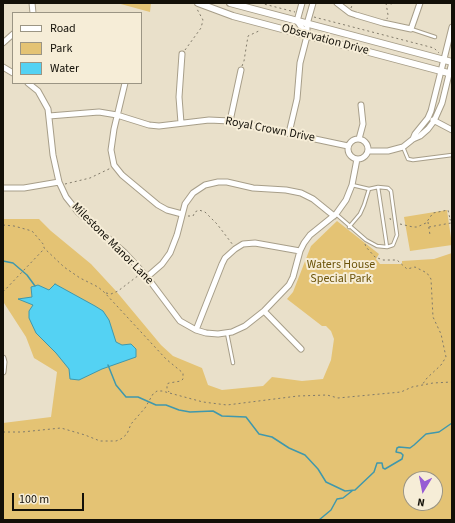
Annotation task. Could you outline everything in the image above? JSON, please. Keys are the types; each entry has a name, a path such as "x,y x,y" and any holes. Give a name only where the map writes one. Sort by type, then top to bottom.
{"street":[{"name":"Observation Drive","path":"230,3 444,58 452,62"},
{"path":"302,3 297,21 307,36"},
{"path":"289,133 297,99 300,63 307,36 307,24 313,3"},
{"path":"337,3 356,16 411,29 420,3"},
{"name":"Observation Drive","path":"198,6 451,74"},
{"path":"413,139 415,134 428,118 452,27"},
{"path":"3,43 12,35"},
{"path":"181,123 179,97 182,54"},
{"path":"368,151 388,151 403,147 413,139 420,136 434,121 442,103 451,74 452,62"},
{"path":"3,67 12,72"},
{"path":"230,121 241,70"},
{"name":"Milestone Manor Lane","path":"29,84 38,91 46,105 49,116 53,155 59,182 66,196 78,212 125,253 147,277 180,321 196,330 206,333 227,333 245,326 264,311 289,285 293,277 300,251 310,235 335,215 346,200 352,185 357,159"},
{"path":"125,84 117,115 111,150 114,165 122,175 158,205 167,210 182,214"},
{"path":"359,139 363,124 360,105"},
{"name":"Royal Crown Drive","path":"49,116 93,112 117,115 149,125 159,126 209,120 230,121 348,146"},
{"path":"428,118 452,130"},
{"path":"359,139 366,142 368,151 363,157 357,159 353,158 348,151 348,146 353,140 359,139"},
{"path":"3,188 24,188 59,182"},
{"path":"147,277 162,264 170,253 186,204 193,193 205,185 218,182 227,182 253,188 286,190 301,193 313,199 335,215"},
{"path":"196,330 222,264 225,258 235,249 243,244 255,242 300,251"},
{"path":"264,311 301,349"},
{"path":"3,358 3,372"}],"lane":[{"path":"411,29 435,37"},
{"path":"403,147 408,159 413,160 452,155"},
{"path":"335,215 366,240 377,246 387,247 392,245 395,241 397,235 391,191 388,188 369,189 352,185"},
{"path":"378,188 387,247"},
{"path":"349,227 362,209 369,189"},
{"path":"227,333 233,363"}],"path":[{"path":"260,3 299,13"},
{"path":"386,24 388,15 386,3 393,4"},
{"path":"182,54 201,28 203,20 198,6"},
{"path":"309,16 434,48 444,58"},
{"path":"241,70 248,36 261,30"},
{"path":"59,182 68,184 90,178 110,169 114,165"},
{"path":"182,214 185,216 193,216 195,212 199,210 205,212 217,224 235,249"},
{"path":"390,218 392,225 402,224 417,227 422,226 428,221 433,213 448,210 451,224 428,227"},
{"path":"428,221 430,235"},
{"path":"3,225 14,226 32,231 44,245 44,248 73,274 98,287 104,292 166,359 183,373 183,379 181,381 167,384 169,393"},
{"path":"366,240 364,242 366,247 375,257 384,260 396,260 407,269 415,267 428,272 431,279 433,317 440,334 446,357 441,365 422,385"},
{"path":"3,292 44,248"},
{"path":"104,292 111,294 118,291 142,272"},
{"path":"3,432 22,432 61,428 100,441 116,441 127,434 134,420 145,408 156,391 227,406 298,396 326,395 338,398 401,392 412,387 422,385 452,382"}],"green space":[{"path":"117,3 151,3 150,12"},
{"path":"447,210 452,245 410,251 404,217"},
{"name":"Waters House Special Park","path":"3,219 39,219 51,231 91,264 116,291 161,345 173,356 202,368 208,385 222,390 263,386 272,377 302,381 323,379 331,360 334,339 331,331 326,326 322,326 287,299 293,292 311,246 337,221 379,254 376,259 380,264 402,264 402,261 434,259 452,253 452,520 3,520 3,423 51,417 57,372 34,358 26,337 4,303"}],"water":[{"path":"55,284 103,311 109,320 116,342 122,345 131,344 136,349 136,357 102,369 79,380 70,379 69,369 56,353 36,333 29,318 29,311 33,305 18,299 32,297 31,287 38,285 49,290"}],"waterway":[{"path":"3,261 13,263 27,275 35,286"},
{"path":"108,365 116,385 126,397 138,397 156,405 166,405 190,412 213,411 222,416 246,417 259,434 272,437 289,448 305,455 318,469 326,482 345,491 355,490 374,472 377,463 382,463 383,468 385,469 402,459 403,455 396,452 397,448 410,448 426,434 439,432 452,423"},
{"path":"319,520 331,510 337,499 343,498 352,491"}]}
